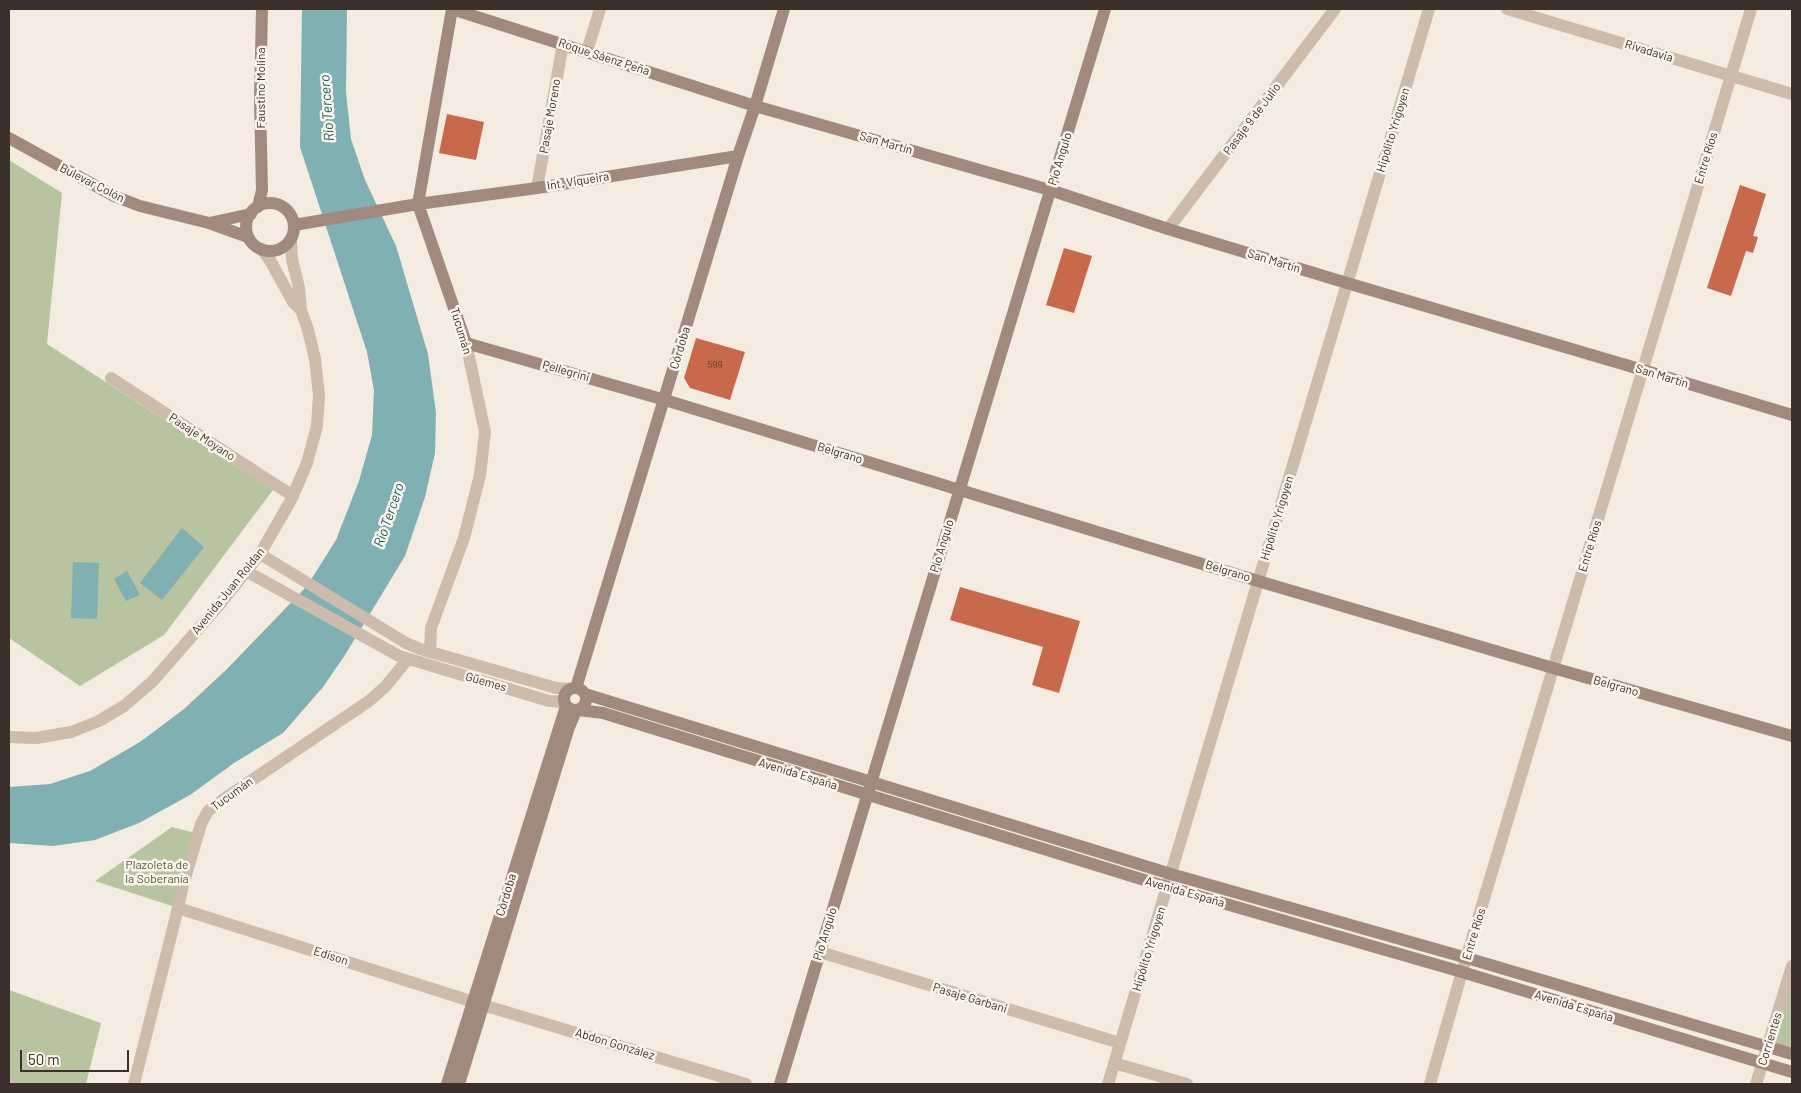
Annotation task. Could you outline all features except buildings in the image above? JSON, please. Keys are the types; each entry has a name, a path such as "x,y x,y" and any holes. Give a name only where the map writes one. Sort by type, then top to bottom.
{"street":[{"name":"Faustino Molina","path":"254,210 262,190 260,100 262,9"},
{"name":"Roque Sáenz Peña","path":"452,9 756,106"},
{"name":"Tucumán","path":"425,650 430,628 464,538 480,475 485,432 466,343 418,204 452,9"},
{"path":"587,51 600,9"},
{"name":"Córdoba","path":"577,690 784,9"},
{"name":"Pío Angulo","path":"780,1084 1105,9"},
{"name":"Pasaje 9 de Julio","path":"1168,229 1335,9"},
{"name":"Hipólito Yrigoyen","path":"1108,1084 1429,9"},
{"name":"Rivadavia","path":"1507,9 1792,94"},
{"name":"Entre Ríos","path":"1430,1084 1751,9"},
{"name":"Pasaje Moreno","path":"537,188 562,44"},
{"name":"San Martín","path":"756,106 1050,190 1168,229 1792,416"},
{"name":"Bulevar Colón","path":"9,138 114,196 140,206 210,223 248,237"},
{"name":"Int. Viqueira","path":"294,225 418,204 537,188 738,156"},
{"name":"Faustino Molina","path":"262,166 271,204"},
{"path":"271,204 285,209 291,216 294,225 291,239 284,246 276,250 262,249 248,237 247,222 254,210 271,204"},
{"name":"Bulevar Colón","path":"210,223 254,210"},
{"name":"Avenida Juan Roldan","path":"9,737 36,738 71,732 99,721 124,706 152,682 220,604 260,554 293,496 307,463 317,426 319,395 315,359 308,330 300,310 299,288 292,259 291,239"},
{"name":"Avenida Juan Roldan","path":"262,249 293,302 300,310"},
{"name":"Pellegrini","path":"466,343 665,400"},
{"name":"Pasaje Moyano","path":"111,378 293,496"},
{"name":"Belgrano","path":"665,400 1553,668 1792,736"},
{"name":"Güemes","path":"260,554 406,643 556,688 577,690"},
{"name":"Güemes","path":"246,570 408,660 571,707"},
{"name":"Tucumán","path":"134,1084 183,885 201,824 208,811 369,701 385,687 408,660"},
{"path":"577,690 586,702 585,705 571,707 564,695 577,690"},
{"name":"Avenida España","path":"577,690 1171,874 1467,958 1792,1054"},
{"name":"Córdoba","path":"447,1084 478,1003 568,727 571,707"},
{"name":"Avenida España","path":"571,707 603,713 1167,888 1462,972 1792,1072"},
{"name":"Edison","path":"178,908 478,1003"},
{"name":"Pasaje Garbani","path":"820,952 1120,1043"},
{"name":"Corrientes","path":"1756,1084 1792,966"},
{"name":"Córdoba","path":"459,1084 478,1003"},
{"name":"Abdon González","path":"478,1003 746,1084"},
{"path":"1114,1063 1187,1084"}],"green space":[{"path":"9,160 62,193 47,344 273,490 164,635 80,686 9,638"},
{"name":"Plazoleta de la Soberanía","path":"172,827 195,833 178,908 95,881"},
{"path":"1792,979 1792,1050 1773,1044"},
{"path":"9,990 101,1023 86,1084 9,1084"}],"water":[{"name":"Río Tercero","path":"302,9 347,9 346,92 351,139 365,180 396,246 428,354 436,413 435,453 425,497 405,556 345,655 323,687 283,733 234,763 190,795 139,823 95,840 53,846 9,843 9,787 50,784 90,771 140,742 184,709 227,669 307,586 336,540 359,481 372,435 374,390 367,352 300,147"},
{"path":"182,528 204,547 162,600 140,583"},
{"path":"73,562 99,563 97,619 71,618"},
{"path":"127,571 140,595 126,601 114,579"}]}
